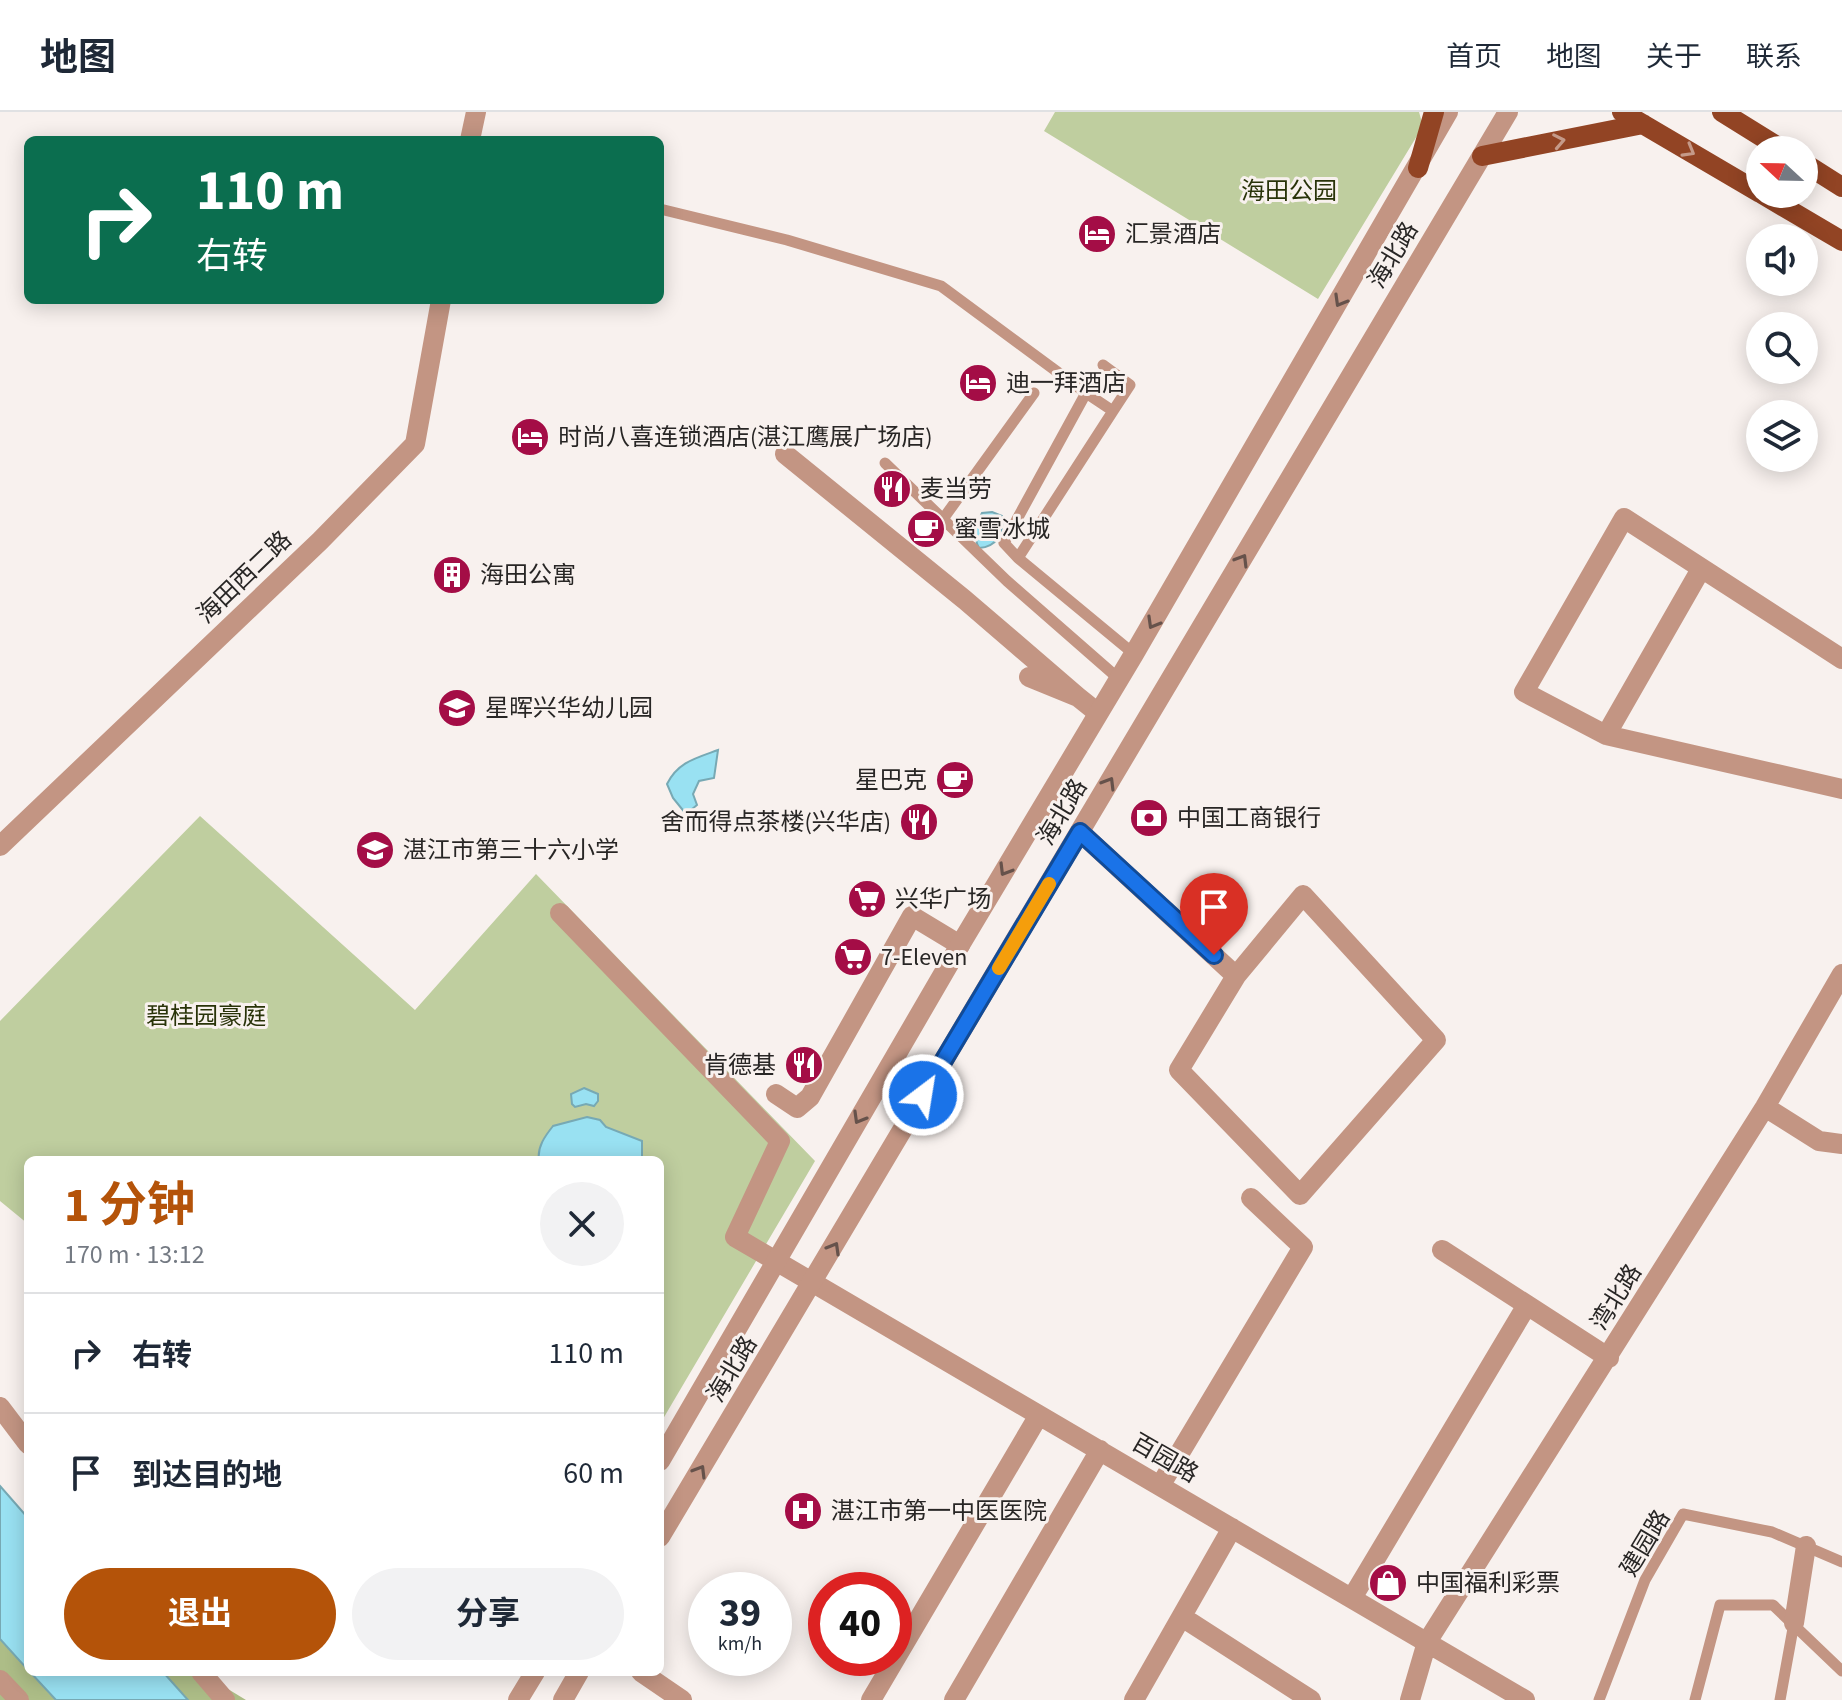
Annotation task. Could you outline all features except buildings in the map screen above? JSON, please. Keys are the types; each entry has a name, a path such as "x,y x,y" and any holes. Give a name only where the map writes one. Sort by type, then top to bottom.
{"main road":[{"path":"1418,168 1434,112"},
{"path":"1622,112 1746,184"},
{"path":"1722,112 1761,136"},
{"path":"1482,156 1643,124"},
{"path":"1818,172 1842,187"},
{"path":"1786,208 1842,241"}],"street":[{"path":"471,136 476,112"},
{"name":"海北路","path":"664,1454 1448,112"},
{"name":"海北路","path":"664,1530 1508,112"},
{"name":"海田西二路","path":"0,846 320,541 415,444 440,304"},
{"path":"785,454 1098,713"},
{"path":"1842,659 1624,518 1524,692 1606,735 1842,789"},
{"path":"1606,735 1701,569"},
{"path":"1029,677 1078,697"},
{"path":"1080,832 1236,976"},
{"path":"1303,895 1436,1040 1300,1195 1179,1070 1236,976 1303,895"},
{"name":"百园路","path":"560,913 780,1141 735,1237 1525,1700"},
{"path":"776,1094 797,1108 810,1097 912,916 960,945"},
{"name":"湾北路","path":"1410,1700 1427,1642 1765,1107 1842,974"},
{"path":"1765,1107 1819,1141 1842,1144"},
{"path":"1160,1486 1303,1247 1251,1198"},
{"path":"1442,1250 1609,1358"},
{"path":"1352,1598 1527,1305"},
{"path":"0,1407 24,1439"},
{"path":"871,1700 1039,1415"},
{"path":"954,1700 1100,1450"},
{"path":"1134,1700 1232,1528"},
{"path":"1794,1623 1806,1546"},
{"path":"1182,1617 1311,1700"},
{"path":"204,1676 225,1700"},
{"path":"518,1700 533,1676"},
{"path":"563,1700 577,1676"},
{"path":"647,1676 682,1700"},
{"path":"0,1680 19,1700"}],"lane":[{"path":"664,210 787,240 941,286 1113,411"},
{"path":"1018,558 1130,385 1103,365"},
{"path":"943,519 1034,393"},
{"path":"1086,393 1004,543 1134,654"},
{"path":"885,463 1007,581 1119,679"},
{"name":"建园路","path":"1599,1700 1645,1580 1683,1514 1772,1532 1842,1562"},
{"path":"1695,1700 1720,1605 1773,1605 1842,1671"},
{"path":"1780,1700 1794,1623"}],"green space":[{"name":"海田公园","path":"1055,112 1419,112 1423,126 1318,299 1044,131"},
{"name":"碧桂园豪庭","path":"200,816 415,1010 536,874 815,1161 664,1417 664,1156 24,1156 24,1221 0,1201 0,1021"},
{"path":"0,1631 24,1660 24,1676 37,1676 56,1700 0,1700"},
{"path":"145,1676 207,1676 246,1700 166,1700"}],"water":[{"path":"992,512 1002,516 1002,528 995,542 979,548 975,530 982,513"},
{"path":"718,750 714,778 699,781 693,794 697,805 686,814 673,798 667,784 682,766"},
{"path":"584,1088 598,1094 598,1101 594,1106 586,1104 575,1107 571,1094"},
{"path":"587,1117 600,1120 606,1127 642,1141 642,1156 539,1156 540,1146 553,1126"},
{"path":"0,1486 24,1513 24,1666 0,1639"},
{"path":"34,1676 167,1676 188,1700 56,1700"}],"slow traffic":[{"path":"999,968 1049,884"}],"place":[{"name":"汇景酒店","path":"1097,234"},
{"name":"迪一拜酒店","path":"978,383"},
{"name":"时尚八喜连锁酒店(湛江鹰展广场店)","path":"530,437"},
{"name":"麦当劳","path":"892,489"},
{"name":"蜜雪冰城","path":"926,529"},
{"name":"海田公寓","path":"452,575"},
{"name":"星晖兴华幼儿园","path":"457,708"},
{"name":"星巴克","path":"955,780"},
{"name":"中国工商银行","path":"1149,818"},
{"name":"舍而得点茶楼(兴华店)","path":"919,822"},
{"name":"湛江市第三十六小学","path":"375,850"},
{"name":"兴华广场","path":"867,899"},
{"name":"7-Eleven","path":"853,957"},
{"name":"肯德基","path":"804,1065"},
{"name":"湛江市第一中医医院","path":"803,1511"},
{"name":"中国福利彩票","path":"1388,1583"}],"route":[{"path":"923,1095 1080,832 1214,955"}]}
